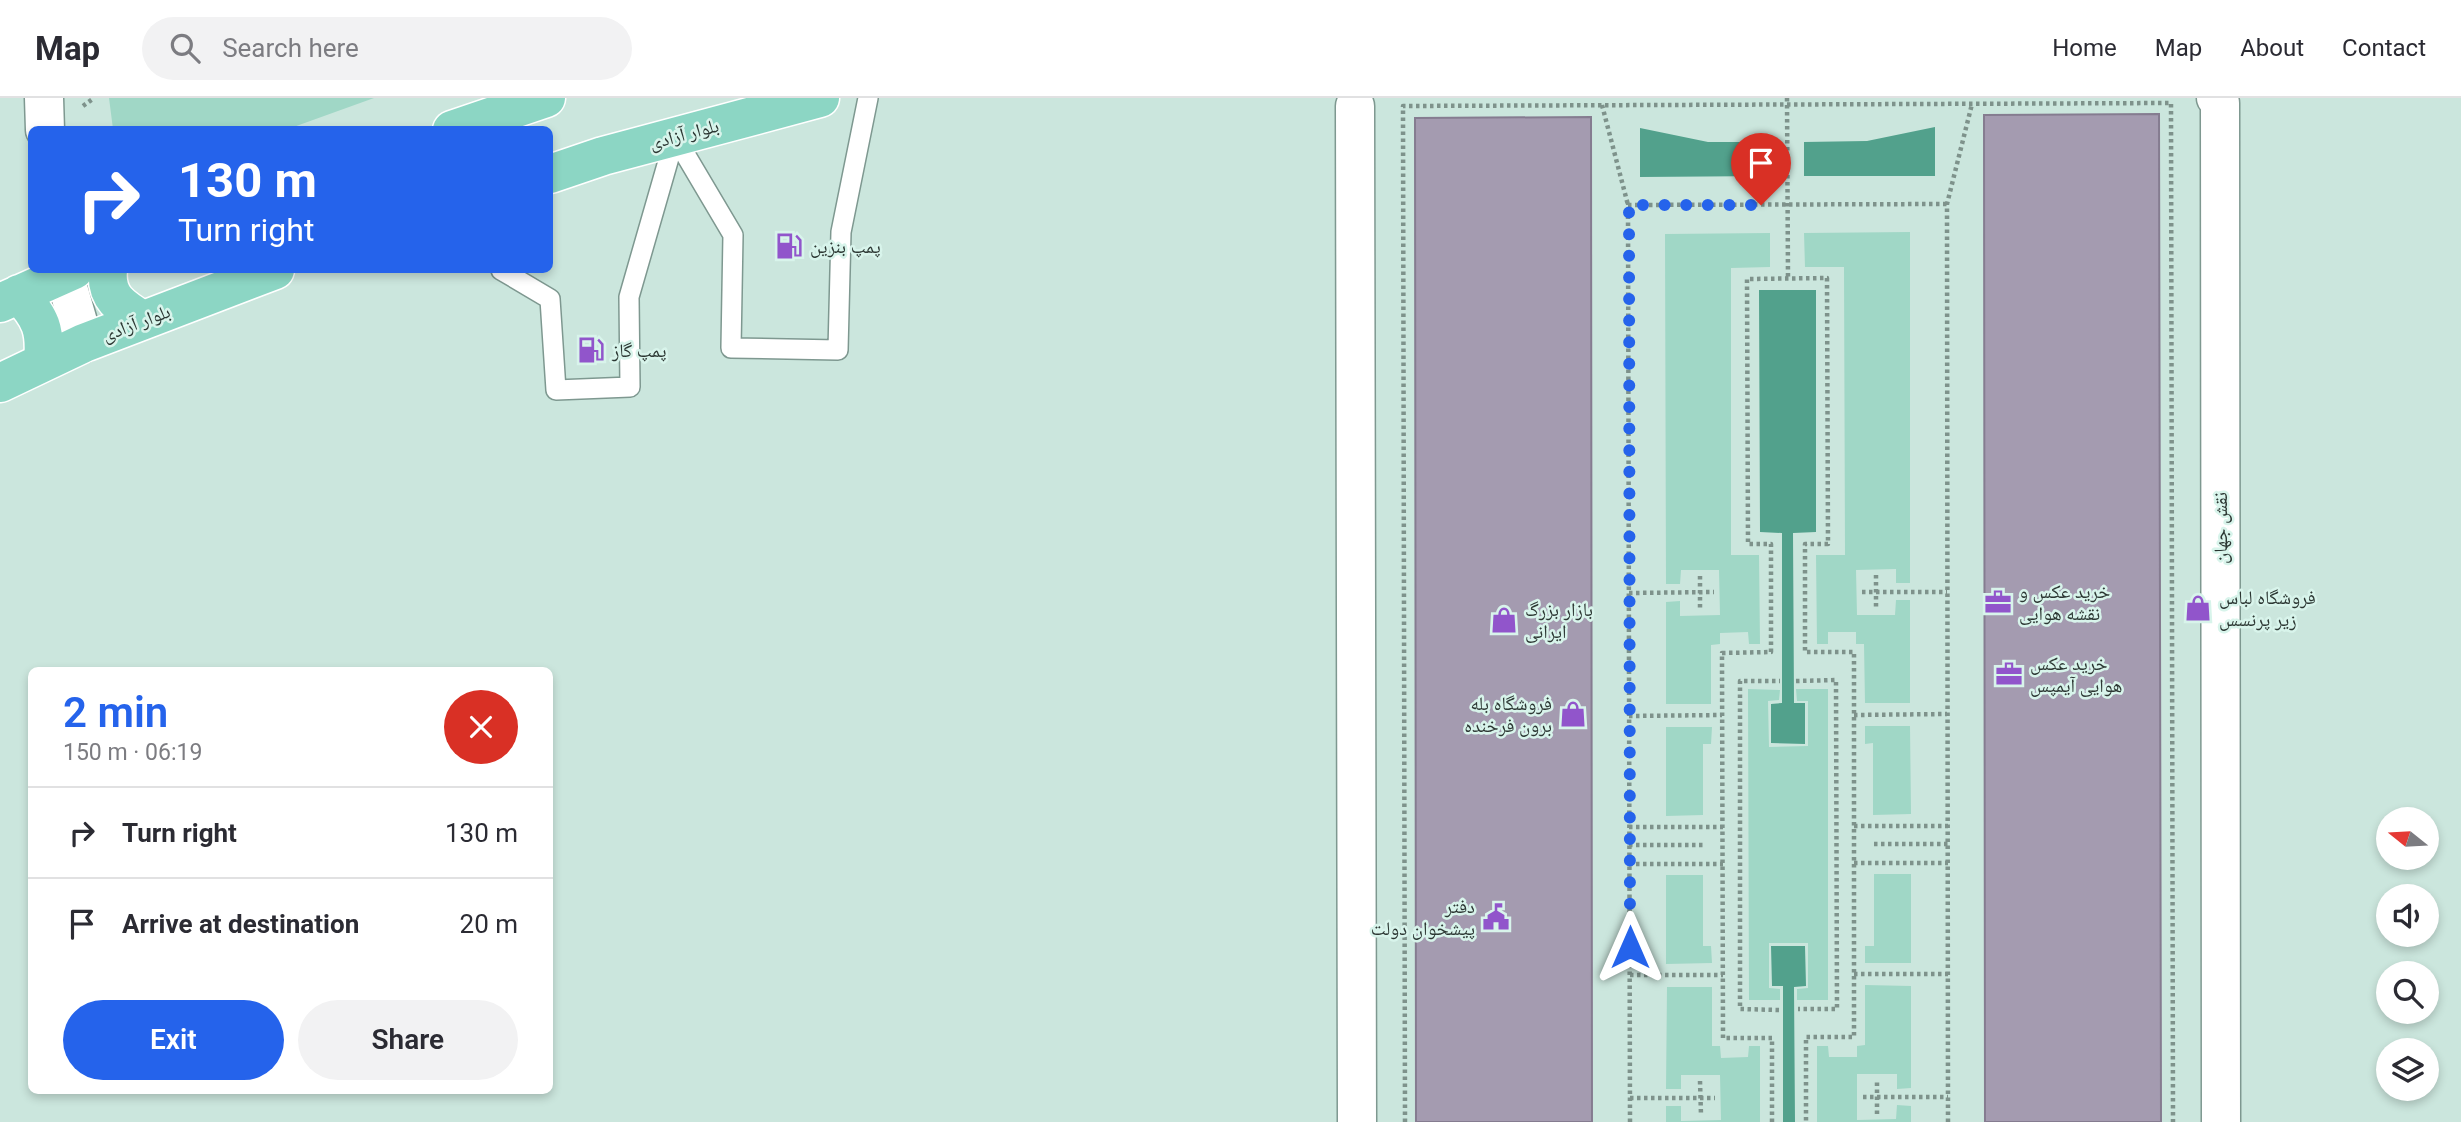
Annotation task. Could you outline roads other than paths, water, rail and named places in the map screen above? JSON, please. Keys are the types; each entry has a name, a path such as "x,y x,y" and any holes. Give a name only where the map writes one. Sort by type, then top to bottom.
{"main road":[{"path":"464,126 546,98"},
{"name":"بلوار آزادی","path":"553,173 820,98"},
{"path":"10,298 63,273"},
{"path":"108,273 107,282 119,306 142,320"},
{"name":"بلوار آزادی","path":"0,383 84,343 267,273"},
{"path":"10,298 36,313 45,337 43,362"}],"street":[{"path":"44,98 46,126"},
{"name":"نقش جهان","path":"2220,100 2221,1122"},
{"path":"1355,101 1357,1122"},
{"path":"67,273 84,343"}],"lane":[{"path":"676,137 733,235 731,348 838,350 841,232 868,98"},
{"path":"506,273 550,299 556,390 629,387 629,297 676,137"}],"place":[{"name":"پمپ بنزين","path":"789,246"},
{"name":"پمپ گاز","path":"591,350"},
{"name":"خرید عکس و نقشه هوایی","path":"1998,602"},
{"name":"فروشگاه لباس زیر پرنسس","path":"2198,608"},
{"name":"بازار بزرگ ایرانی","path":"1504,620"},
{"name":"خرید عکس هوایی آیمپس","path":"2009,674"},
{"name":"فروشگاه بله برون فرخنده","path":"1573,714"},
{"name":"دفتر پیشخوان دولت","path":"1496,917"}]}
